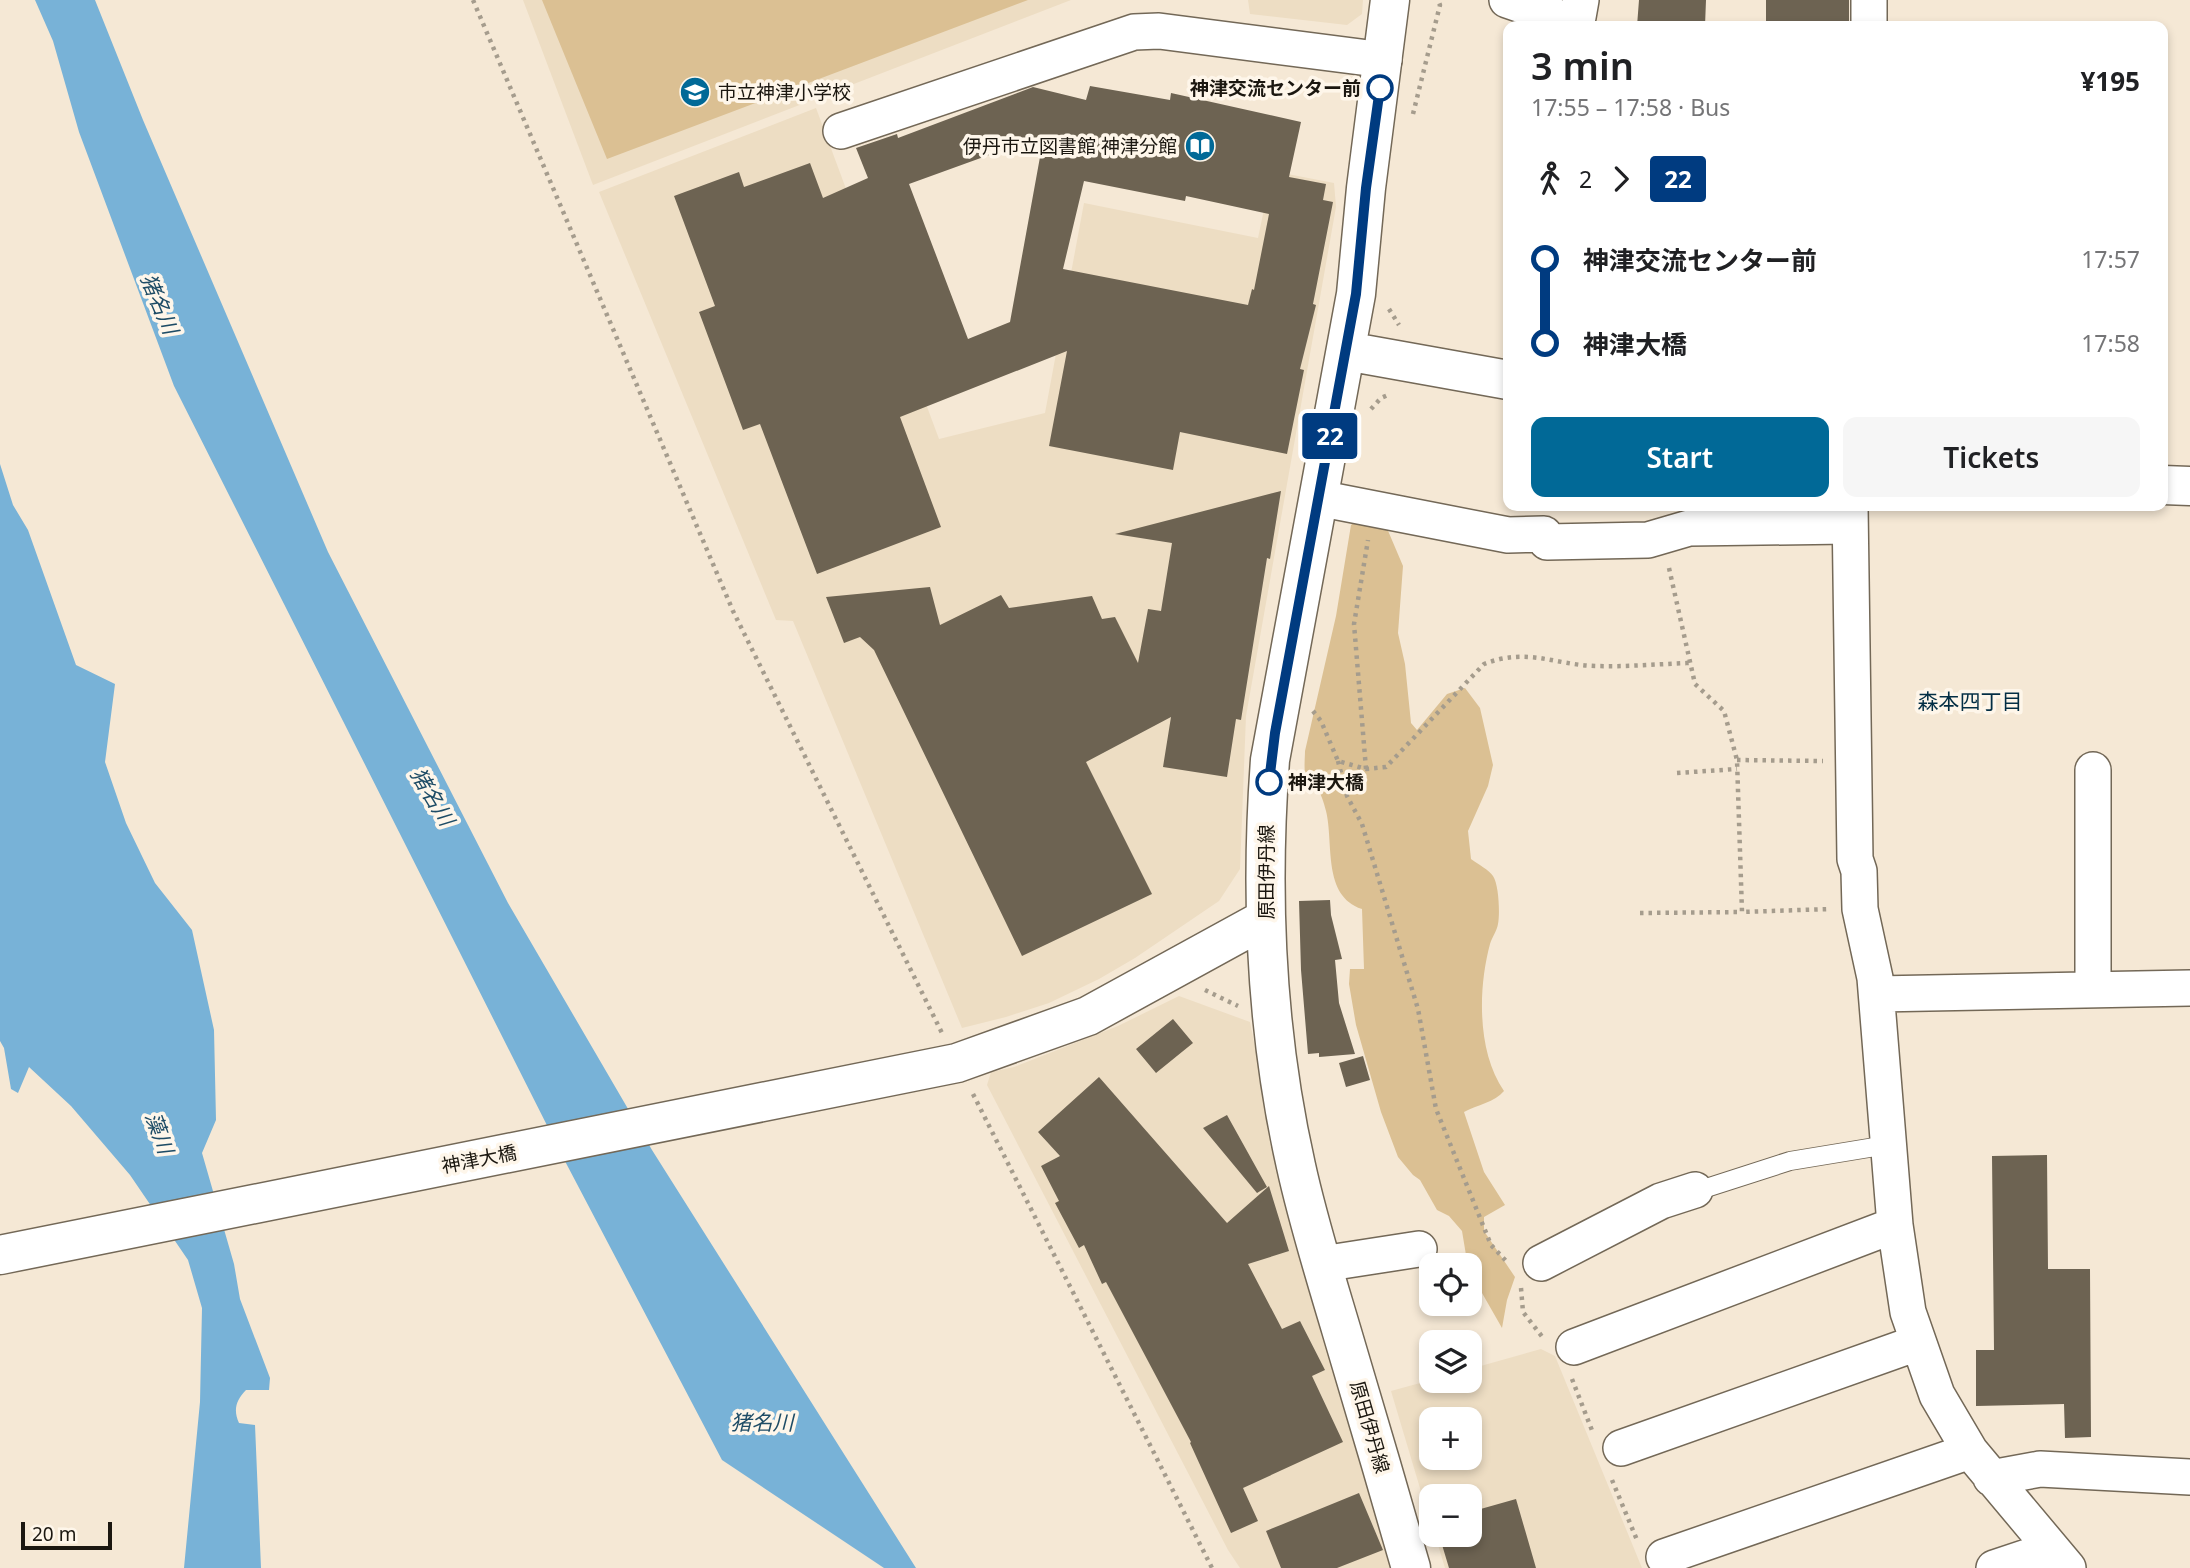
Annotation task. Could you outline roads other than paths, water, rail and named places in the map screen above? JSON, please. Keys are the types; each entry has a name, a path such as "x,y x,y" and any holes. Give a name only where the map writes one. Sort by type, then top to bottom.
{"street":[{"name":"原田伊丹線","path":"1390,0 1366,188 1356,294 1270,760 1265,919 1276,1055 1296,1166 1411,1568"},
{"path":"1507,0 1574,16"},
{"path":"1869,0 1869,21"},
{"path":"841,131 1133,32 1159,31 1384,60"},
{"path":"1346,351 1503,379"},
{"path":"2168,485 2190,486"},
{"path":"1318,498 1508,535 1544,534 1547,542 1648,540 1659,521 1689,528 1849,516 1855,859 1859,871 1860,909 1877,995 1887,1145 1908,1312 1937,1395 1970,1451 2059,1559"},
{"path":"2093,770 2105,840 2093,990"},
{"name":"神津大橋","path":"0,1255 957,1063 1088,1016 1265,919"},
{"path":"1877,995 2190,988"},
{"path":"1526,1271 1661,1201 1695,1190"},
{"path":"1565,1356 1895,1225"},
{"path":"1322,1264 1419,1249"},
{"path":"1610,1456 1917,1343"},
{"path":"1651,1550 1970,1451"},
{"path":"1991,1478 2040,1469 2190,1477"},
{"path":"1994,1568 2059,1559"}],"lane":[{"path":"1695,1190 1790,1161 1887,1145"}],"water":[{"name":"猪名川","path":"35,0 95,0 143,120 328,552 508,903 652,1150 916,1568 884,1568 722,1460 567,1165 174,386 79,132 53,41"},
{"name":"藻川","path":"0,464 13,505 28,530 76,665 115,684 105,762 126,823 155,883 192,930 214,1030 216,1120 202,1153 234,1264 240,1299 270,1378 269,1390 246,1390 236,1409 239,1423 255,1425 261,1568 184,1568 200,1402 202,1308 188,1260 130,1175 71,1106 29,1067 18,1093 11,1089 4,1048 0,1041"}],"place":[{"name":"神津交流センター前","path":"1380,88"},
{"name":"市立神津小学校","path":"695,92"},
{"name":"伊丹市立図書館 神津分館","path":"1200,146"},
{"name":"神津大橋","path":"1269,782"}],"district":[{"name":"森本四丁目","path":"1970,702"}]}
